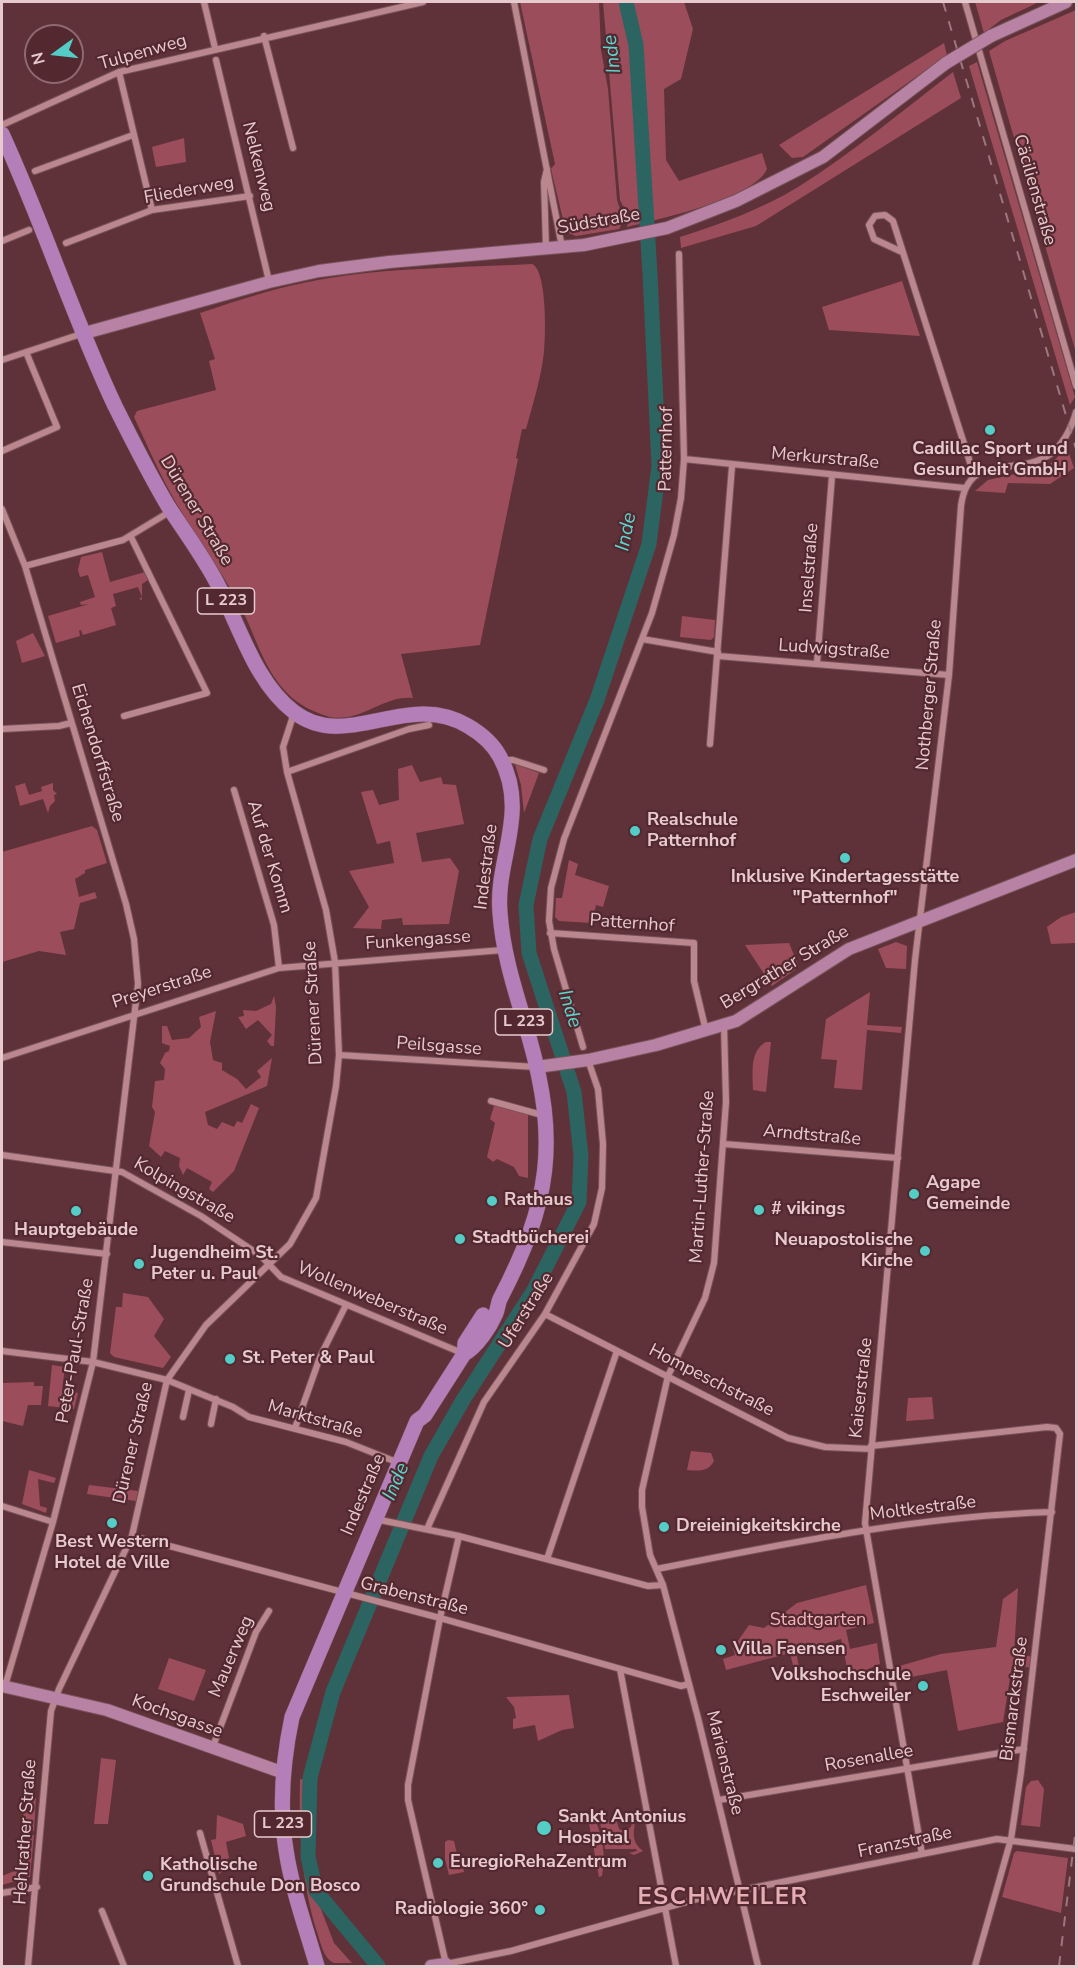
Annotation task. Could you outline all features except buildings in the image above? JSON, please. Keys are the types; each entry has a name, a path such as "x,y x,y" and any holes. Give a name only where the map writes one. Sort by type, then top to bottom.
{"main road":[{"name":"Südstraße","path":"85,333 269,282 345,267 562,248 667,228 736,201 823,157 946,63 991,36 1066,2"},
{"name":"Dürener Straße","path":"2,134 35,228 85,333 113,402 171,511 219,587 261,673 294,713"},
{"name":"Indestraße","path":"294,713 332,726 352,727 400,715 439,714 471,727 490,744 502,760 513,806 499,906 503,950 544,1067 547,1146 543,1192 535,1224 521,1259 498,1302 496,1312 477,1344 464,1354 425,1415 417,1420 382,1521 353,1588 345,1594 299,1696 292,1717 284,1773 283,1820 286,1850 317,1966"},
{"name":"Bergrather Straße","path":"544,1067 583,1061 706,1031 743,1018 844,951 1077,860"},
{"name":"Kochsgasse","path":"3,1686 55,1700 106,1710 211,1750 284,1773"},
{"path":"431,1966 447,1965"}],"street":[{"path":"204,2 215,48"},
{"name":"Tulpenweg","path":"2,125 119,72 264,36 423,2"},
{"path":"514,2 547,168 551,178 562,248"},
{"name":"Cäcilienstraße","path":"964,2 1077,386"},
{"path":"264,36 293,148"},
{"name":"Nelkenweg","path":"216,60 269,282"},
{"path":"119,72 152,210"},
{"path":"35,171 133,135"},
{"path":"546,249 544,182 547,168"},
{"name":"Fliederweg","path":"66,243 152,210 250,196"},
{"path":"902,252 874,239 869,225 875,216 885,215 893,221 974,476"},
{"path":"2,241 35,228"},
{"name":"Patternhof","path":"583,1047 550,933 551,888 556,863 642,639 674,535 681,498 684,459 679,254"},
{"path":"2,360 85,333"},
{"path":"2,451 57,427 26,352"},
{"path":"964,488 974,476 1049,455 1059,447 1077,412"},
{"name":"Merkurstraße","path":"684,459 732,466 964,488"},
{"path":"710,744 732,466"},
{"name":"Inselstraße","path":"817,663 832,476"},
{"name":"Nothberger Straße","path":"920,921 948,675 964,488"},
{"name":"Eichendorffstraße","path":"2,509 25,566 126,904 134,939 138,984 136,1012"},
{"path":"25,566 131,537 171,511"},
{"path":"124,716 207,693 131,537"},
{"path":"642,639 718,654"},
{"name":"Ludwigstraße","path":"718,654 948,675"},
{"name":"Dürener Straße","path":"55,1700 132,1536 167,1380 207,1324 270,1266 290,1244 316,1198 339,1055 335,962 326,910 287,772 283,747 294,713"},
{"path":"2,729 59,726 71,723"},
{"path":"287,772 409,729 429,725"},
{"path":"502,760 513,760 544,770"},
{"name":"Auf der Komm","path":"234,790 274,925 279,968"},
{"name":"Kaiserstraße","path":"920,921 871,1448 866,1531 922,1854"},
{"name":"Patternhof","path":"550,933 694,943 694,981 706,1031"},
{"name":"Funkengasse","path":"335,962 503,950"},
{"name":"Preyerstraße","path":"2,1058 136,1012 279,968 335,962"},
{"name":"Peter-Paul-Straße","path":"3,1686 53,1522 93,1362 136,1012"},
{"name":"Martin-Luther-Straße","path":"657,1569 648,1546 642,1490 668,1376 705,1299 714,1263 724,1144 724,1025"},
{"name":"Peilsgasse","path":"339,1055 544,1067"},
{"name":"Uferstraße","path":"427,1529 484,1402 545,1314 594,1224 602,1188 603,1144 598,1089 583,1061"},
{"path":"491,1101 546,1116"},
{"name":"Arndtstraße","path":"724,1144 897,1158"},
{"name":"Kolpingstraße","path":"2,1155 116,1170 201,1216 270,1266"},
{"path":"2,1242 107,1254"},
{"name":"Wollenweberstraße","path":"270,1266 282,1276 464,1354"},
{"path":"295,1428 320,1357 346,1305"},
{"name":"Hompeschstraße","path":"545,1314 788,1438 825,1447 871,1448 1047,1427 1059,1430"},
{"name":"Marktstraße","path":"2,1351 93,1362 167,1380 233,1407 249,1417 346,1442 403,1464"},
{"path":"547,1558 617,1351"},
{"path":"183,1417 189,1390"},
{"path":"211,1424 216,1400"},
{"name":"Bismarckstraße","path":"975,1966 1011,1839 1061,1438 1059,1430"},
{"path":"2,1506 53,1522"},
{"name":"Moltkestraße","path":"657,1569 817,1538 961,1519 1052,1512"},
{"path":"382,1521 459,1536 648,1586 663,1585"},
{"name":"Grabenstraße","path":"132,1536 345,1594 440,1617 681,1686 689,1684"},
{"path":"447,1965 408,1800 408,1785 440,1617 459,1536"},
{"name":"Marienstraße","path":"657,1569 719,1800 758,1966"},
{"name":"Mauerweg","path":"211,1750 256,1632 269,1611"},
{"path":"620,1669 676,1966"},
{"name":"Hehlrather Straße","path":"28,1966 37,1887 50,1717 55,1700"},
{"name":"Rosenallee","path":"719,1800 1024,1749"},
{"path":"200,1833 238,1966"},
{"name":"Franzstraße","path":"447,1965 511,1951 697,1899 740,1893 922,1854 1011,1839 1077,1850"},
{"path":"2,1893 37,1887"},
{"path":"102,1911 124,1966"}],"green space":[{"path":"520,2 599,2 601,50 608,89 617,200 620,209 627,214 619,229 576,236 566,232 551,169 555,164"},
{"path":"603,2 684,2 693,29 681,79 664,89 666,160 679,181 762,153 767,169 759,180 744,190 704,206 627,227 632,212 623,206 620,200"},
{"path":"975,2 1039,2 1001,20 984,33"},
{"path":"1076,10 1076,353 989,51 1005,41"},
{"path":"944,43 947,55 803,157 792,158 779,145"},
{"path":"977,62 1075,397 1070,405 969,66"},
{"path":"953,72 961,98 756,226 681,248 680,237 741,215 798,187 857,146"},
{"path":"184,138 186,162 156,167 152,147"},
{"path":"532,264 537,269 543,290 544,352 526,429 522,429 480,645 401,654 413,698 402,698 341,718 312,711 291,697 271,672 239,604 174,500 134,417 137,411 216,390 209,361 215,359 200,313 273,290 344,276 398,270"},
{"path":"902,281 920,336 829,330 822,307"},
{"path":"1067,448 1074,468 1050,484 1008,483 1005,493 975,491 988,480 1047,467"},
{"path":"102,552 110,582 145,572 148,580 142,584 142,597 138,587 113,594 116,606 111,608 116,625 83,635 81,630 79,631 80,636 56,643 48,616 89,604 81,605 80,602 95,597 88,575 80,577 78,570 81,557"},
{"path":"682,616 715,620 714,637 711,640 680,637"},
{"path":"33,633 45,656 22,663 16,641"},
{"path":"515,764 539,773 524,813 521,785"},
{"path":"412,765 420,782 441,777 443,784 456,785 464,824 416,833 422,862 450,858 459,871 449,924 403,925 402,918 382,920 381,929 353,928 369,907 349,871 394,863 390,841 377,844 361,792 373,790 379,805 399,800 398,769"},
{"path":"25,783 29,795 42,791 41,787 53,783 53,790 57,794 54,795 55,801 48,813 43,799 20,806 15,786"},
{"path":"92,826 97,830 107,863 85,870 85,873 75,879 79,897 95,892 97,898 80,903 74,929 60,932 66,955 39,951 2,962 2,852"},
{"path":"569,860 578,864 575,875 609,886 603,907 596,905 592,923 559,921 555,917 556,898 562,898"},
{"path":"1076,912 1076,943 1051,944 1047,927 1061,917"},
{"path":"896,942 907,946 906,969 886,968 878,949"},
{"path":"789,943 799,967 772,986 745,945"},
{"path":"870,992 867,1025 902,1027 901,1033 867,1030 862,1090 834,1088 837,1060 821,1059 826,1019"},
{"path":"274,996 276,1007 274,1046 271,1046 267,1041 272,1035 258,1020 246,1029 238,1017 244,1016 243,1010 256,1011 271,1004"},
{"path":"216,1011 210,1042 213,1060 222,1063 222,1070 237,1079 246,1089 261,1077 257,1071 272,1058 267,1086 205,1112 208,1125 217,1129 222,1122 234,1127 237,1121 242,1123 251,1104 259,1108 234,1171 213,1192 209,1189 212,1182 187,1168 183,1175 179,1166 180,1158 165,1151 161,1157 149,1146 155,1112 152,1107 155,1081 164,1080 165,1069 160,1063 170,1046 162,1043 162,1026 167,1026 172,1040 189,1038 201,1027 199,1017"},
{"path":"766,1042 771,1042 766,1092 753,1090 753,1070 754,1057"},
{"path":"494,1106 528,1113 528,1178 519,1176 514,1167 497,1159 493,1162 487,1157 495,1123 490,1119"},
{"path":"123,1293 148,1297 164,1319 154,1336 171,1357 163,1368 114,1357 110,1353 116,1307 122,1307"},
{"path":"52,1365 65,1367 62,1390 78,1393 74,1409 48,1406"},
{"path":"34,1382 34,1386 43,1386 41,1405 28,1405 23,1426 2,1421 2,1383"},
{"path":"932,1397 934,1419 906,1421 908,1398"},
{"path":"691,1451 711,1453 714,1461 712,1465 706,1469 687,1470"},
{"path":"29,1470 56,1478 54,1483 38,1479 40,1506 47,1508 46,1513 22,1504"},
{"path":"89,1485 138,1491 136,1501 87,1494"},
{"name":"Stadtgarten","path":"866,1585 874,1623 846,1630 850,1649 877,1643 880,1664 849,1677 841,1639 796,1652 800,1672 795,1673 790,1653 726,1670 723,1659 735,1655 733,1648 749,1625 764,1628 797,1603"},
{"path":"1018,1588 1014,1654 1035,1657 1034,1668 1012,1665 1003,1722 958,1731 947,1670 891,1681 889,1669 941,1654 996,1647 1003,1599"},
{"path":"169,1658 206,1670 194,1701 158,1689"},
{"path":"569,1695 574,1728 562,1730 538,1741 535,1725 513,1729 513,1719 516,1718 514,1707 506,1697"},
{"path":"101,1758 116,1760 108,1824 94,1824"},
{"path":"300,1779 306,1780 306,1854 314,1891 334,1943 352,1963 330,1961 323,1950 317,1932 304,1875"},
{"path":"1038,1780 1044,1789 1040,1827 1021,1825 1026,1787 1031,1781"},
{"path":"25,1797 36,1798 34,1831 22,1831"},
{"path":"217,1815 243,1824 246,1836 226,1842 229,1858 225,1860 225,1869 219,1874 211,1840 216,1839"},
{"path":"594,1816 604,1853 602,1876 599,1877 588,1818"},
{"path":"636,1816 635,1839 643,1851 634,1855 629,1853 637,1851 636,1849 605,1849 600,1822 616,1819 619,1829 624,1831 631,1827 633,1817"},
{"path":"25,1835 34,1835 30,1877 2,1885 2,1876 22,1868"},
{"path":"454,1841 458,1859 462,1858 464,1872 449,1875 445,1859 445,1842"},
{"path":"1017,1851 1068,1858 1061,1913 1002,1897 1014,1853"}],"waterway":[{"name":"Inde","path":"378,1966 316,1891 308,1857 310,1778 333,1692 431,1456 463,1400 534,1290 579,1202 581,1156 574,1092 529,953 526,905 540,839 597,700 649,544 659,466 636,45 626,2"}],"railway":[{"path":"943,2 1076,449"},
{"path":"1059,1966 1076,1827"}],"place":[{"name":"Cadillac Sport und Gesundheit GmbH","path":"990,430"},
{"name":"Realschule Patternhof","path":"635,831"},
{"name":"Inklusive Kindertagesstätte \"Patternhof\"","path":"845,858"},
{"name":"Agape Gemeinde","path":"914,1194"},
{"name":"Rathaus","path":"492,1201"},
{"name":"# vikings","path":"759,1210"},
{"name":"Hauptgebäude","path":"76,1211"},
{"name":"Stadtbücherei","path":"460,1239"},
{"name":"Neuapostolische Kirche","path":"925,1251"},
{"name":"Jugendheim St. Peter u. Paul","path":"139,1264"},
{"name":"St. Peter & Paul","path":"230,1359"},
{"name":"Best Western Hotel de Ville","path":"112,1523"},
{"name":"Dreieinigkeitskirche","path":"664,1527"},
{"name":"Villa Faensen","path":"721,1650"},
{"name":"Volkshochschule Eschweiler","path":"923,1686"},
{"name":"Sankt Antonius Hospital","path":"544,1828"},
{"name":"EuregioRehaZentrum","path":"438,1863"},
{"name":"Katholische Grundschule Don Bosco","path":"148,1876"},
{"name":"Radiologie 360°","path":"540,1910"}],"district":[{"name":"ESCHWEILER","path":"723,1898"}]}
